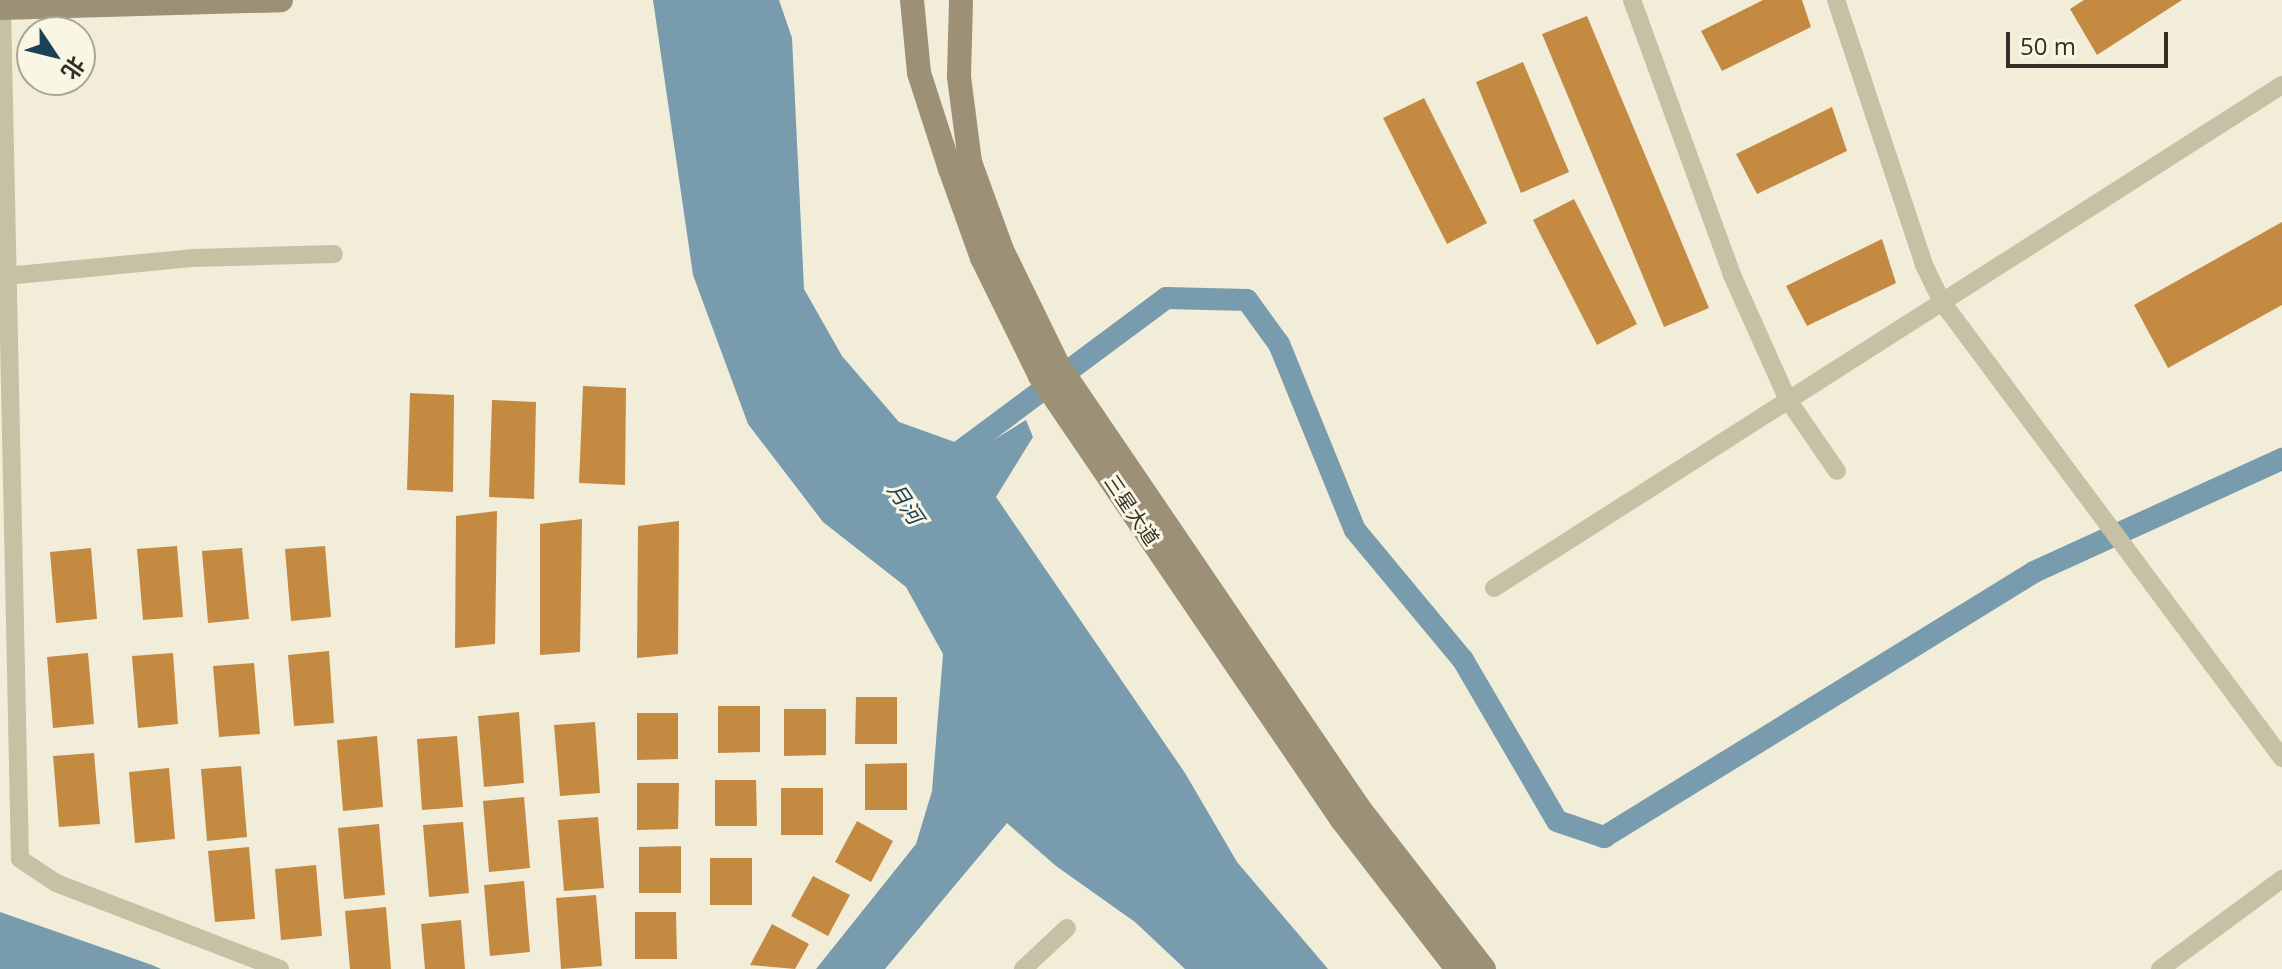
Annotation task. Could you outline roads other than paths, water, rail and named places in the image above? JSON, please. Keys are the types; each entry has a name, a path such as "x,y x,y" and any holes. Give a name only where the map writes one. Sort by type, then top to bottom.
{"street":[{"path":"280,969 56,883 20,859 1,8 281,0"},
{"name":"三星大道","path":"912,0 919,73 982,258 1046,364 1342,820 1457,969"},
{"name":"三星大道","path":"961,0 959,77 970,162 1046,364"},
{"path":"1632,0 1732,275 1788,400 1837,471"},
{"path":"1836,0 1924,265 1942,302 2282,758"},
{"path":"1494,588 2282,85"},
{"path":"6,276 194,258 334,254"},
{"name":"三星大道","path":"1063,390 1359,808 1484,969"},
{"path":"2160,969 2282,879"},
{"path":"1023,969 1067,928"}],"water":[{"name":"月河","path":"653,0 779,0 792,38 804,289 842,356 899,422 977,450 1026,420 1033,437 996,497 1185,773 1237,862 1328,969 1185,969 1135,922 1056,866 1007,823 885,969 816,969 916,844 932,791 943,654 906,587 823,522 748,424 693,275"},
{"path":"0,912 152,965 161,969 0,969"}],"waterway":[{"path":"940,460 959,452 1166,298 1247,300 1279,344 1355,530 1463,660 1557,821 1604,837 2034,572 2282,459"}]}
